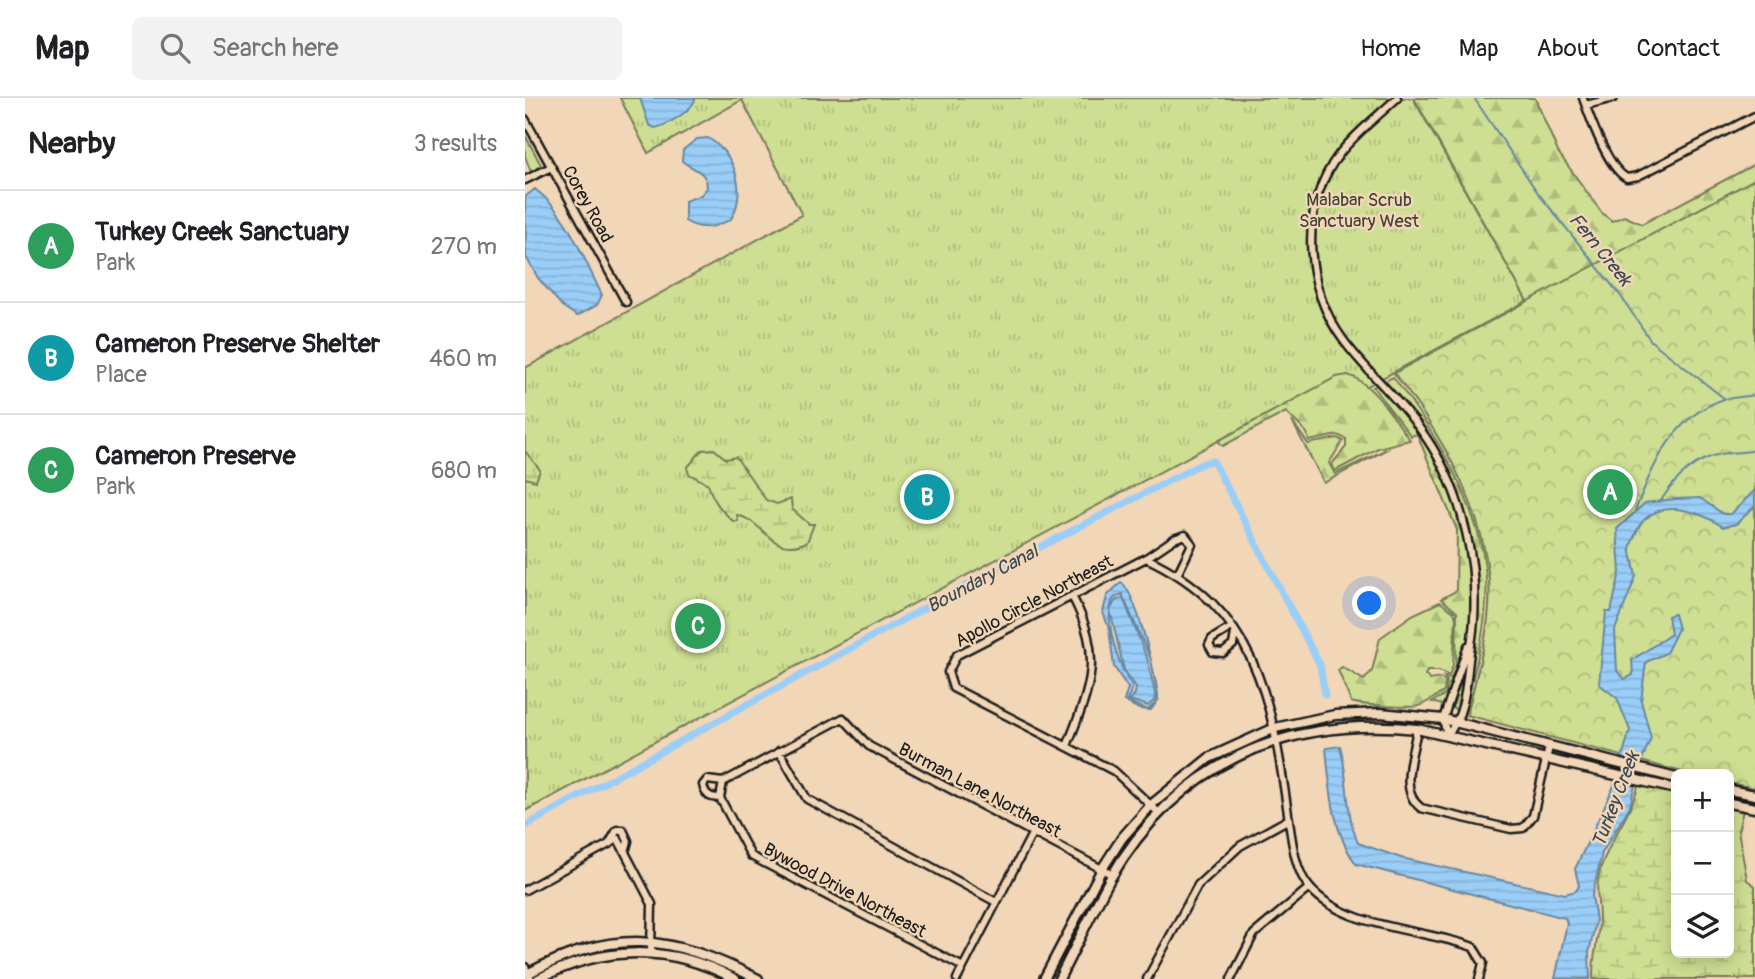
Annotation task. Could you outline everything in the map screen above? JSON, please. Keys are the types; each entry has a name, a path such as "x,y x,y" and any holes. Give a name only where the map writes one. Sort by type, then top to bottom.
{"street":[{"path":"1397,98 1347,145 1325,180 1313,220 1311,264 1329,317 1344,341 1421,430 1457,500 1472,570 1472,638 1458,724 1447,735"},
{"path":"1614,98 1584,101 1616,168 1627,178 1638,176 1755,116"},
{"name":"Corey Road","path":"525,119 626,302"},
{"path":"525,180 551,167"},
{"name":"Apollo Circle Northeast","path":"1159,813 1114,771 953,688 947,672 957,655 1146,558 1185,535 1192,544 1178,573"},
{"path":"1146,558 1178,573 1214,601 1260,674 1275,728 1298,865 1309,888 1350,915 1473,947 1483,962 1479,979"},
{"path":"1067,746 1087,696 1093,660 1087,624 1073,596"},
{"path":"1447,735 1443,719 1472,638"},
{"path":"1044,979 1102,869 1122,838 1151,805 1209,758 1275,728 1310,719 1358,714 1443,719 1671,776"},
{"name":"Burman Lane Northeast","path":"779,751 843,718 869,746 1113,875"},
{"path":"1059,979 1113,875 1159,813 1215,768 1277,740 1338,726 1379,725 1417,729 1671,788"},
{"path":"1417,729 1408,789 1412,801 1421,808 1511,829 1523,828 1533,816 1549,747"},
{"path":"723,782 779,751 807,799 996,902"},
{"path":"714,778 723,782 720,798 711,798 705,792 703,785 707,780 714,778"},
{"path":"1734,791 1755,795"},
{"name":"Bywood Drive Northeast","path":"720,798 751,856 963,967"},
{"path":"1734,804 1755,808"},
{"path":"1147,979 1198,885 1240,846 1289,819"},
{"path":"608,845 613,834 617,830 623,830 628,841 625,852"},
{"path":"957,979 1032,834"},
{"path":"525,890 618,839 652,904 651,947"},
{"path":"1231,979 1254,934 1309,888"},
{"path":"527,974 557,958 593,946 651,947 738,976 758,979"},
{"path":"538,979 579,960 651,947"}],"green space":[{"name":"Malabar Scrub Sanctuary West","path":"620,98 1413,98 1527,301 1347,397 1336,378 525,811 525,368 802,215 742,100 648,153"},
{"path":"1414,98 1535,98 1558,152 1602,213 1612,221 1624,216 1642,224 1755,164 1755,490 1467,715 1489,613 1489,579 1485,551 1478,523 1456,469 1427,419 1394,373 1527,301"},
{"path":"525,135 541,165 531,172 525,156"},
{"path":"1755,179 1755,788 1734,784 1734,769 1671,769 1467,715 1489,613 1489,579 1485,551 1478,523 1456,469 1427,419 1394,373"},
{"path":"1348,375 1374,393 1410,440 1378,448 1335,471 1332,464 1346,447 1346,439 1337,435 1309,441 1307,433 1286,412 1223,446 1218,441 1336,377"},
{"path":"1393,377 1425,422 1454,472 1476,526 1483,552 1485,612 1465,712 1432,702 1446,694 1447,681 1444,677 1451,679 1456,665 1457,612 1441,599 1456,591 1457,530 1417,434 1411,436 1373,387"},
{"path":"1292,421 1308,444 1337,438 1343,441 1329,463 1335,474 1389,448 1324,483"},
{"path":"714,449 726,459 736,457 766,500 777,504 791,499 792,509 809,524 814,524 807,542 785,546 777,543 747,519 737,515 738,521 734,522 729,518 715,500 708,484 689,474 687,468 702,450"},
{"path":"525,451 540,470 536,481 525,478"},
{"path":"1440,602 1454,612 1456,618 1453,665 1449,676 1439,671 1427,671 1425,675 1430,680 1440,678 1445,681 1444,692 1415,707 1351,702 1338,670 1342,667 1364,680 1372,671 1380,638 1412,615"},
{"path":"1639,784 1671,792 1671,958 1734,958 1734,807 1743,810 1738,831 1747,880 1755,886 1755,979 1593,979 1599,927 1599,876 1605,856 1631,806"}],"water":[{"path":"640,98 695,100 689,109 678,117 655,128 649,125"},
{"path":"708,138 718,145 732,164 736,174 738,197 731,219 719,225 702,227 685,221 685,201 701,195 707,188 705,178 682,161 683,150 697,139"},
{"path":"535,189 566,224 602,295 597,305 577,316 562,306 538,278 526,257 525,197"},
{"name":"Turkey Creek","path":"1755,490 1755,506 1736,524 1723,527 1695,513 1663,510 1642,522 1630,548 1636,576 1615,630 1617,671 1625,679 1633,675 1632,660 1671,634 1668,616 1674,614 1678,629 1666,653 1646,662 1641,701 1651,738 1640,764 1630,806 1602,853 1592,896 1596,920 1589,953 1590,979 1555,979 1567,923 1565,918 1356,864 1337,823 1326,748 1340,746 1351,820 1358,843 1401,858 1565,894 1576,891 1579,886 1575,869 1613,788 1630,730 1617,698 1599,684 1606,612 1611,612 1620,572 1617,529 1645,503 1700,498 1723,514 1731,514"},
{"path":"1121,582 1133,601 1150,659 1122,594 1114,598 1111,607 1111,630 1122,668 1133,687 1127,701 1147,710 1124,701 1128,688 1114,667 1109,629 1103,612 1107,596"},
{"path":"1123,598 1148,661 1156,699 1148,706 1130,700 1136,687 1124,670 1110,610 1116,600"}],"waterway":[{"name":"Fern Creek","path":"1474,98 1538,193 1620,295 1651,341 1725,399 1755,395"},
{"name":"Fern Creek","path":"1635,511 1649,476 1678,430 1691,417 1724,399"},
{"path":"1660,502 1678,478 1702,461 1721,454 1755,450"},
{"name":"Boundary Canal","path":"525,826 965,586 1203,463 1213,461 1320,665 1325,695"}],"place":[{"name":"Turkey Creek Sanctuary","path":"1610,492"},
{"name":"Cameron Preserve Shelter","path":"927,497"},
{"name":"Cameron Preserve","path":"698,626"}]}
